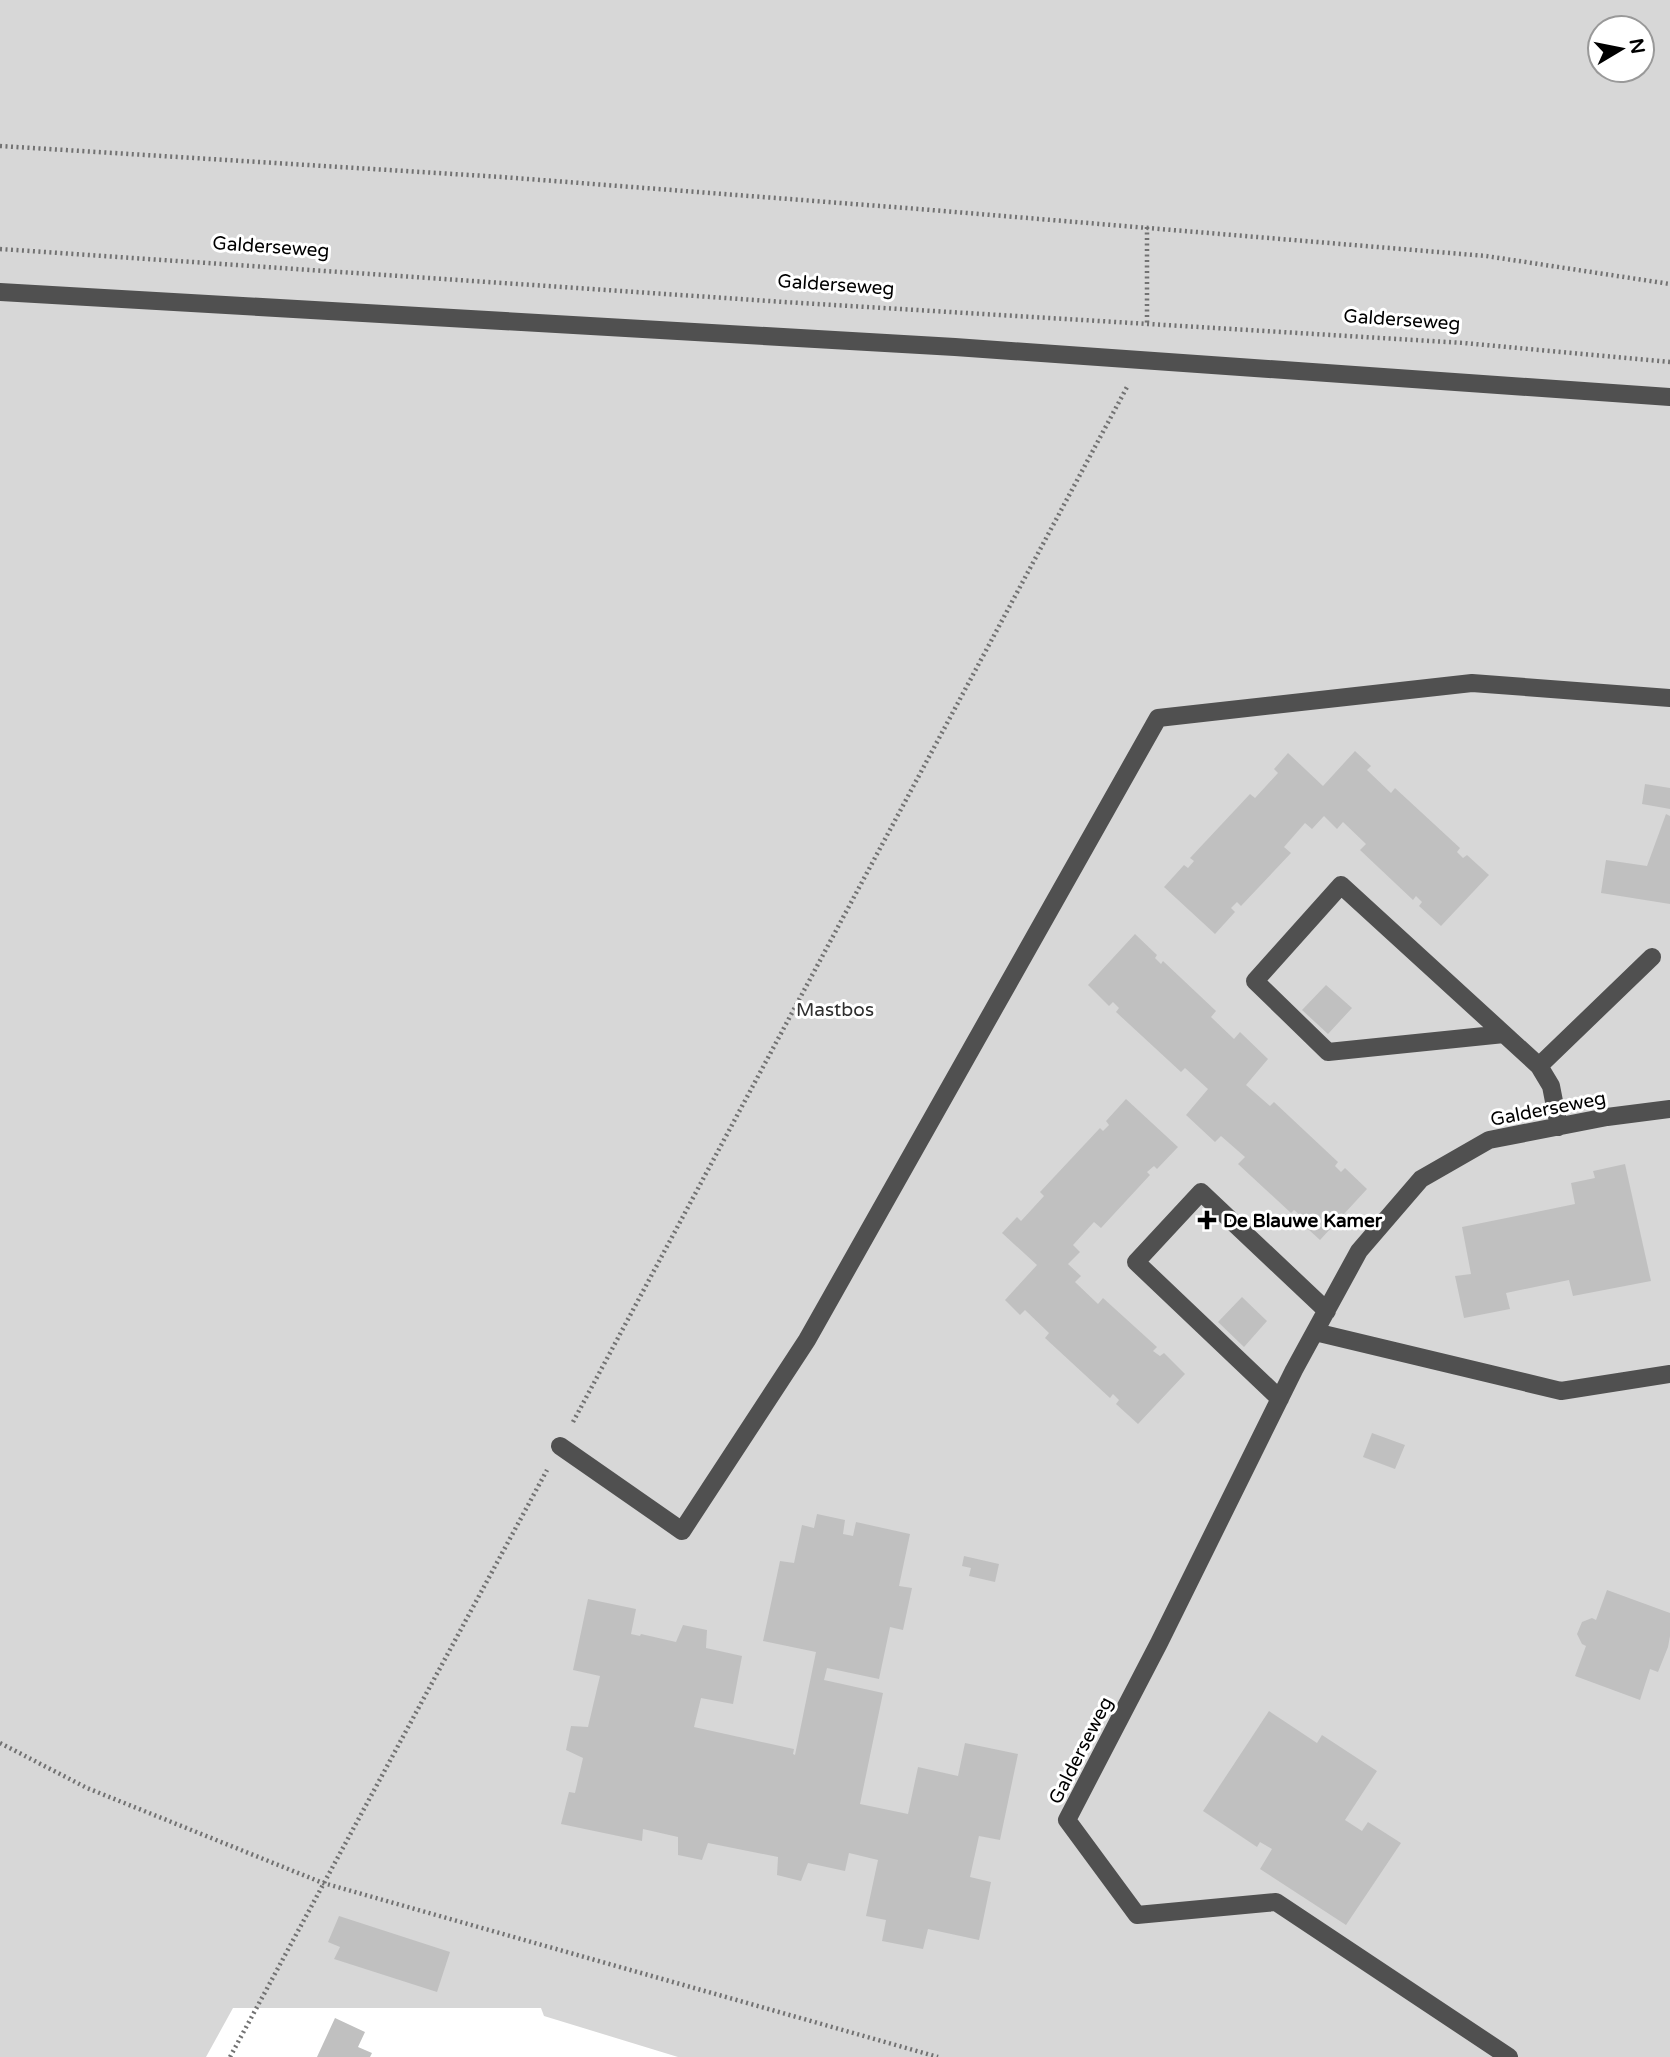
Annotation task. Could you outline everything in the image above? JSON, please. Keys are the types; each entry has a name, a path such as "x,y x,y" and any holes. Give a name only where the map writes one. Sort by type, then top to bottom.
{"street":[{"path":"0,292 954,347 1670,397"},
{"path":"559,1446 682,1531 807,1340 1158,718 1472,683 1670,698"},
{"path":"1504,1034 1328,1052 1255,981 1341,885 1504,1034 1539,1066 1551,1086 1559,1127"},
{"path":"1539,1066 1652,957"},
{"name":"Galderseweg","path":"1509,2057 1276,1902 1137,1915 1067,1820 1159,1643 1280,1399 1359,1251 1421,1180 1489,1140 1607,1117 1670,1109"},
{"path":"1280,1399 1136,1262 1201,1192 1326,1311"},
{"path":"1315,1332 1562,1391 1670,1374"}],"path":[{"path":"0,146 502,177 1486,256 1670,284"},
{"path":"1147,228 1147,323"},
{"name":"Galderseweg","path":"0,249 1464,343 1670,362"},
{"path":"230,2057 1142,361"},
{"path":"0,1743 87,1788 323,1883 938,2057"}],"green space":[{"name":"Mastbos","path":"0,0 1670,0 1670,2057 678,2057 544,2016 541,2008 233,2008 206,2057 0,2057"}],"building":[{"path":"1355,751 1371,766 1367,770 1391,793 1395,788 1460,848 1457,852 1463,858 1467,855 1489,875 1441,926 1419,906 1422,902 1416,896 1413,900 1360,850 1366,844 1343,822 1337,829 1324,816 1312,829 1305,823 1284,847 1291,853 1241,906 1237,902 1231,908 1235,912 1215,934 1164,887 1184,865 1188,868 1194,861 1190,858 1250,794 1255,798 1278,773 1274,769 1288,753 1323,786"},
{"path":"1645,784 1670,788 1670,809 1642,804"},
{"path":"1666,814 1670,816 1670,904 1601,893 1606,860 1647,866"},
{"path":"1135,934 1157,955 1155,958 1161,964 1163,961 1216,1011 1211,1017 1234,1039 1240,1032 1268,1059 1246,1085 1270,1106 1274,1102 1338,1162 1335,1166 1341,1172 1345,1168 1367,1189 1320,1240 1297,1219 1301,1216 1294,1210 1291,1213 1238,1164 1245,1157 1221,1136 1215,1142 1186,1115 1208,1089 1185,1068 1181,1072 1116,1012 1119,1008 1113,1002 1109,1006 1088,985"},
{"path":"1326,985 1352,1008 1328,1034 1302,1010"},
{"path":"1126,1099 1178,1147 1157,1169 1154,1166 1147,1172 1150,1175 1101,1228 1094,1222 1073,1245 1080,1252 1068,1264 1081,1276 1075,1282 1098,1304 1103,1298 1157,1347 1153,1351 1160,1356 1164,1353 1185,1374 1138,1424 1116,1404 1119,1400 1113,1394 1110,1398 1045,1338 1049,1333 1025,1310 1020,1315 1005,1300 1037,1265 1002,1233 1017,1217 1021,1221 1044,1196 1040,1192 1100,1128 1103,1131 1109,1125 1106,1121"},
{"path":"1625,1164 1651,1281 1573,1296 1569,1280 1506,1293 1510,1309 1464,1318 1455,1276 1471,1274 1462,1227 1575,1204 1571,1183 1595,1178 1593,1171"},
{"path":"1242,1297 1267,1321 1244,1347 1218,1322"},
{"path":"1372,1433 1405,1445 1395,1469 1363,1457"},
{"path":"817,1514 845,1520 843,1534 853,1536 856,1522 910,1534 899,1586 912,1588 903,1630 890,1627 879,1679 827,1668 824,1680 883,1693 860,1804 908,1814 918,1767 958,1776 965,1743 1018,1754 1000,1840 979,1836 970,1877 991,1882 979,1940 928,1929 923,1949 882,1941 886,1920 866,1916 878,1860 849,1853 845,1871 808,1863 801,1881 777,1875 778,1857 708,1843 702,1860 678,1855 678,1837 643,1829 642,1841 561,1824 569,1792 575,1793 583,1758 566,1750 571,1726 588,1727 600,1676 573,1670 588,1599 636,1609 631,1634 676,1642 683,1625 707,1630 706,1648 742,1656 733,1704 701,1698 694,1727 794,1749 795,1755 816,1652 763,1641 780,1561 794,1563 802,1525 814,1528"},
{"path":"964,1556 999,1564 995,1582 969,1576 971,1568 962,1566"},
{"path":"1607,1590 1670,1613 1668,1647 1658,1672 1650,1669 1640,1700 1575,1676 1586,1646 1577,1634 1582,1622 1592,1618 1596,1620"},
{"path":"1269,1711 1317,1743 1322,1735 1377,1771 1345,1820 1362,1831 1368,1822 1401,1843 1346,1925 1260,1869 1272,1849 1260,1842 1257,1847 1203,1811"},
{"path":"339,1916 450,1952 437,1992 334,1959 340,1947 328,1942"},
{"path":"335,2018 365,2032 358,2047 372,2053 370,2057 317,2057"}],"place":[{"name":"De Blauwe Kamer","path":"1207,1220"}]}
